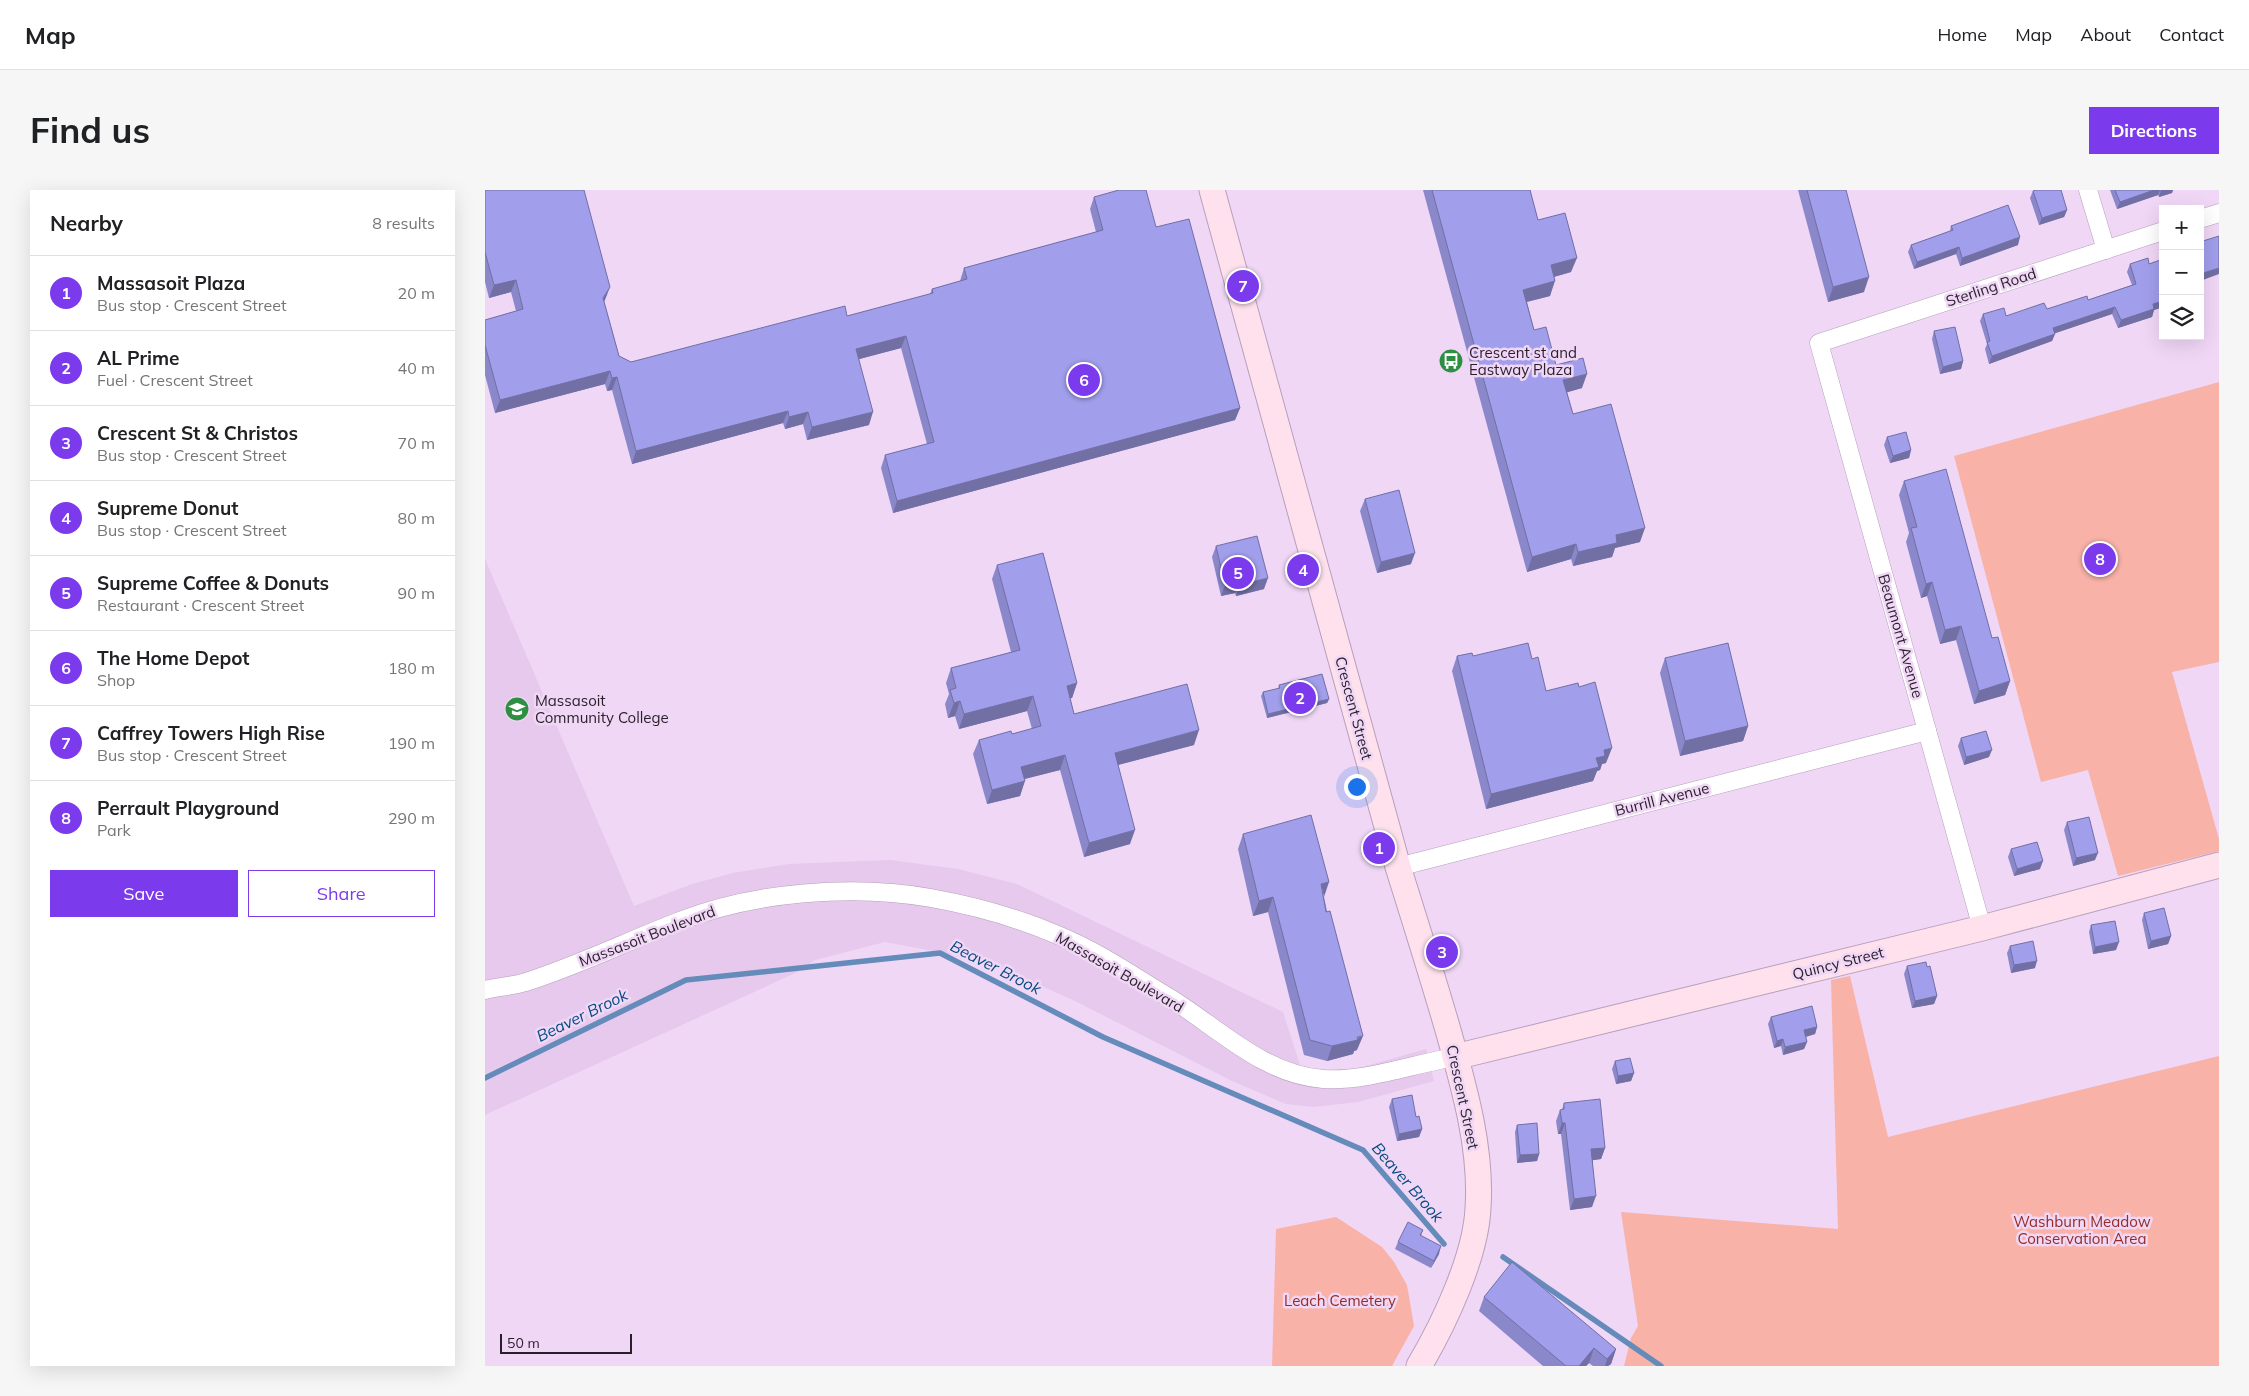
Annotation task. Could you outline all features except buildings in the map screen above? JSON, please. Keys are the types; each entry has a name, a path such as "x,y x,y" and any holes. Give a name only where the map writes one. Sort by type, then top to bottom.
{"main road":[{"name":"Crescent Street","path":"1212,190 1398,867 1427,957 1470,1113 1479,1208 1473,1238 1461,1279 1419,1366"},
{"name":"Quincy Street","path":"1455,1057 1982,928 2219,865"}],"street":[{"path":"2088,190 2106,250"},
{"path":"2204,218 2219,213"},
{"name":"Sterling Road","path":"1819,344 2159,232"},
{"name":"Beaumont Avenue","path":"1819,344 1982,928"},
{"name":"Burrill Avenue","path":"1398,867 1927,731"},
{"name":"Massasoit Boulevard","path":"485,990 523,983 682,920 722,908 769,898 827,892 879,893 929,898 973,907 1014,918 1062,937 1175,1002 1259,1058 1296,1074 1323,1079 1356,1077 1455,1057"}],"shaded area":[{"name":"Massasoit Community College","path":"485,559 634,906 692,884 733,873 789,864 890,860 958,869 1017,884 1283,1012 1300,1065 1319,1071 1352,1070 1426,1049 1434,1081 1358,1102 1313,1107 1286,1104 1232,1081 1073,1000 1019,976 955,955 885,942 815,960 800,971 485,1115"}],"green space":[{"path":"2219,382 2219,662 2172,672 2219,839 2219,851 2118,876 2088,770 2041,782 1954,456"},
{"name":"Washburn Meadow Conservation Area","path":"1850,976 1888,1137 2219,1056 2219,1366 1624,1366 1631,1338 1638,1326 1621,1212 1838,1229 1831,980"},
{"name":"Leach Cemetery","path":"1336,1217 1382,1247 1394,1262 1407,1285 1414,1326 1392,1366 1272,1366 1276,1229"}],"waterway":[{"name":"Beaver Brook","path":"485,1078 686,980 940,953 1103,1037 1363,1150 1444,1244"},
{"name":"Beaver Brook","path":"1503,1257 1661,1366"}],"place":[{"name":"Caffrey Towers High Rise","path":"1243,286"},
{"name":"Crescent st and Eastway Plaza","path":"1451,361"},
{"name":"The Home Depot","path":"1084,380"},
{"name":"Perrault Playground","path":"2100,559"},
{"name":"Supreme Donut","path":"1303,570"},
{"name":"Supreme Coffee & Donuts","path":"1238,573"},
{"name":"AL Prime","path":"1300,698"},
{"name":"Massasoit Community College","path":"517,709"},
{"name":"Massasoit Plaza","path":"1379,848"},
{"name":"Crescent St & Christos","path":"1442,952"}]}
